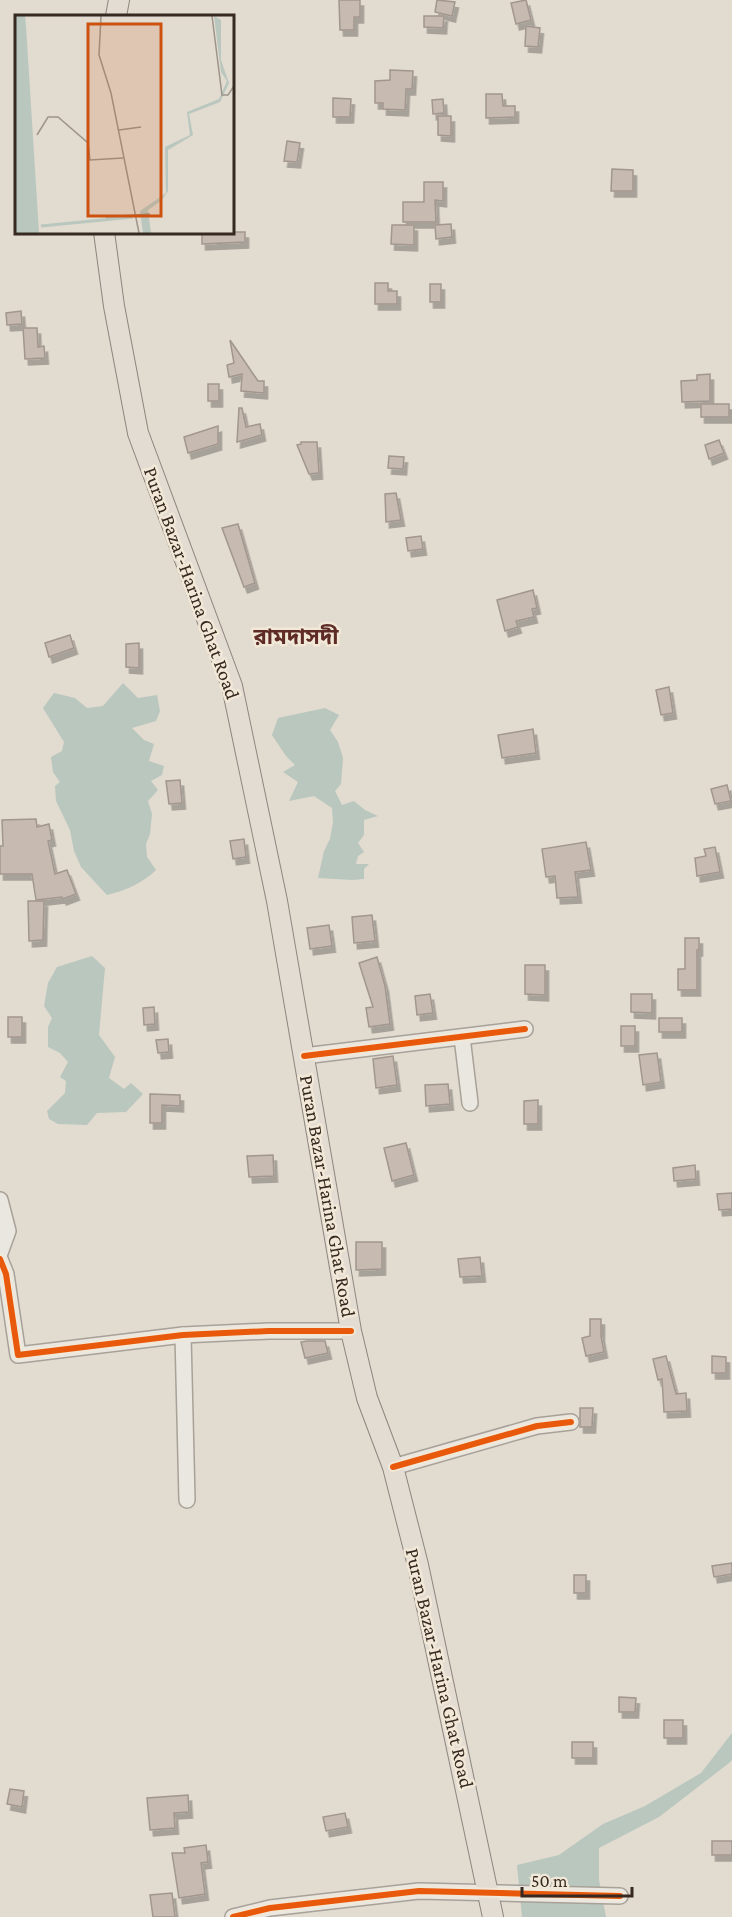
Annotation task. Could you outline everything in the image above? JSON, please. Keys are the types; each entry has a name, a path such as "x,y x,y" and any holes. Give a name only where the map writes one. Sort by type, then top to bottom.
{"main road":[{"path":"116,15 119,0"},
{"name":"Puran Bazar-Harina Ghat Road","path":"104,234 114,306 138,434 232,686 277,901 351,1331 367,1398 393,1467 421,1576 494,1917"}],"street":[{"path":"304,1056 525,1029"},
{"path":"462,1037 470,1103"},
{"path":"0,1200 8,1231 0,1253"},
{"path":"0,1259 6,1274 18,1355 183,1335 269,1331 351,1331"},
{"path":"183,1335 187,1500"},
{"path":"393,1467 537,1426 571,1422"},
{"path":"233,1917 270,1908 419,1891 620,1896"}],"shaded area":[{"path":"123,683 138,698 157,695 160,711 156,721 132,728 144,740 154,744 149,761 164,766 162,775 151,781 158,790 148,801 152,814 150,834 146,844 147,857 156,870 133,886 107,895 81,867 74,851 70,830 56,801 55,786 60,782 53,772 51,757 62,751 64,742 43,708 54,693 75,698 87,708 103,706"},
{"path":"325,708 339,715 330,730 338,742 343,758 341,784 335,791 342,805 354,801 365,810 378,816 364,820 364,835 358,843 364,852 358,856 356,864 369,864 364,869 364,879 318,878 324,851 330,839 333,822 332,808 314,796 289,801 298,782 283,772 295,765 272,735 278,718"},
{"path":"92,956 105,968 99,1035 115,1057 109,1078 124,1089 131,1083 143,1094 126,1112 97,1113 87,1125 58,1124 49,1119 47,1111 65,1093 66,1081 60,1077 68,1062 60,1053 48,1047 48,1027 52,1018 44,1006 48,983 57,967"},
{"path":"732,1733 732,1760 729,1763 659,1817 599,1848 599,1880 606,1917 522,1917 517,1865 559,1855 603,1824 645,1806 701,1773"}],"building":[{"path":"339,0 360,0 360,17 354,17 354,30 340,30"},
{"path":"437,0 455,2 452,16 435,12"},
{"path":"526,0 531,20 516,24 511,3"},
{"path":"424,16 444,16 443,28 424,27"},
{"path":"526,26 540,28 538,47 525,46"},
{"path":"390,70 413,71 412,89 406,89 405,110 383,109 383,103 375,103 375,81 390,80"},
{"path":"486,94 502,94 503,106 515,106 515,117 486,118"},
{"path":"333,98 351,99 350,117 333,117"},
{"path":"443,99 444,113 433,114 432,100"},
{"path":"438,116 451,116 451,136 438,135"},
{"path":"287,141 300,143 297,162 284,161"},
{"path":"612,169 633,170 633,191 611,191"},
{"path":"424,182 443,182 443,201 435,200 436,222 403,222 403,202 424,202"},
{"path":"451,224 452,237 436,239 435,225"},
{"path":"392,225 414,225 414,245 391,244"},
{"path":"245,232 245,242 202,244 202,234"},
{"path":"375,283 388,283 388,291 397,291 397,304 375,304"},
{"path":"430,284 441,284 441,302 430,302"},
{"path":"21,311 22,324 7,325 6,313"},
{"path":"23,328 37,328 38,347 44,346 45,358 25,359"},
{"path":"230,340 258,381 264,381 264,393 241,391 242,374 229,377 227,365 234,363"},
{"path":"710,374 710,401 682,402 681,381 697,380 697,375"},
{"path":"208,384 219,384 219,401 208,401"},
{"path":"701,404 729,404 729,417 701,417"},
{"path":"239,408 242,408 246,427 260,424 262,435 237,442"},
{"path":"218,426 218,444 188,453 184,437"},
{"path":"719,440 724,453 709,459 705,445"},
{"path":"301,442 317,442 319,473 309,474 297,445"},
{"path":"389,456 404,457 403,469 388,468"},
{"path":"396,493 401,520 386,522 385,494"},
{"path":"238,524 255,583 244,587 222,528"},
{"path":"421,536 423,549 408,551 406,538"},
{"path":"533,590 537,608 532,609 534,617 516,621 518,627 505,631 497,600"},
{"path":"70,635 74,648 49,657 45,643"},
{"path":"139,643 139,668 126,667 126,644"},
{"path":"669,687 673,713 661,715 656,690"},
{"path":"533,729 536,753 502,758 498,735"},
{"path":"180,780 182,803 169,804 166,781"},
{"path":"727,785 731,801 715,804 711,789"},
{"path":"36,819 37,827 49,824 52,840 48,841 55,874 67,870 76,894 63,899 62,897 36,900 32,874 0,874 0,846 3,846 2,820"},
{"path":"244,839 246,857 233,859 230,841"},
{"path":"586,842 591,870 575,872 578,897 557,898 555,876 546,877 542,849"},
{"path":"715,847 720,872 697,876 695,858 706,856 704,849"},
{"path":"28,901 44,901 43,940 29,941"},
{"path":"372,915 375,941 354,943 352,917"},
{"path":"329,925 332,946 310,949 307,928"},
{"path":"685,938 699,938 697,990 678,990 678,969 685,969"},
{"path":"377,957 385,986 390,1024 369,1027 366,1008 373,1007 359,963"},
{"path":"525,965 545,965 545,995 525,994"},
{"path":"430,994 433,1013 417,1015 415,996"},
{"path":"631,994 652,994 652,1013 631,1012"},
{"path":"154,1007 155,1024 144,1025 143,1008"},
{"path":"8,1017 22,1017 22,1037 8,1037"},
{"path":"659,1018 682,1018 682,1032 659,1032"},
{"path":"621,1026 635,1026 635,1046 621,1046"},
{"path":"168,1039 169,1052 158,1053 156,1040"},
{"path":"657,1053 661,1082 643,1085 639,1055"},
{"path":"393,1056 397,1085 376,1088 373,1059"},
{"path":"448,1084 450,1104 426,1106 425,1085"},
{"path":"150,1094 180,1095 180,1106 162,1105 162,1123 150,1123"},
{"path":"538,1100 538,1124 524,1124 524,1101"},
{"path":"406,1143 414,1175 392,1181 384,1148"},
{"path":"273,1155 274,1176 249,1177 247,1156"},
{"path":"695,1165 696,1179 674,1181 673,1168"},
{"path":"732,1193 732,1209 719,1210 717,1194"},
{"path":"356,1242 382,1242 382,1269 356,1270"},
{"path":"480,1257 482,1276 460,1277 458,1259"},
{"path":"590,1319 601,1319 604,1352 586,1356 582,1338 590,1336"},
{"path":"325,1341 328,1353 305,1358 301,1342"},
{"path":"666,1356 676,1394 686,1393 687,1411 664,1412 662,1379 658,1380 653,1359"},
{"path":"712,1356 726,1357 726,1373 712,1373"},
{"path":"580,1408 593,1408 592,1427 580,1427"},
{"path":"732,1563 732,1574 714,1577 712,1566"},
{"path":"574,1575 586,1575 586,1593 574,1593"},
{"path":"619,1697 636,1698 635,1712 619,1712"},
{"path":"664,1720 683,1720 683,1738 664,1738"},
{"path":"572,1742 593,1742 593,1758 572,1758"},
{"path":"10,1789 24,1791 22,1807 7,1804"},
{"path":"188,1795 189,1812 174,1813 175,1828 150,1830 147,1798"},
{"path":"345,1813 348,1827 326,1831 323,1817"},
{"path":"712,1841 732,1841 732,1855 712,1855"},
{"path":"206,1845 208,1862 201,1863 205,1894 179,1898 172,1853 185,1853 184,1848"},
{"path":"172,1893 175,1917 153,1917 150,1895"}],"cycle path":[{"path":"304,1056 525,1029"},
{"path":"0,1259 6,1274 18,1355 183,1335 269,1331 351,1331"},
{"path":"393,1467 537,1426 571,1422"},
{"path":"233,1917 270,1908 419,1891 620,1896"}],"district":[{"name":"রামদাসদী","path":"296,636"}]}
